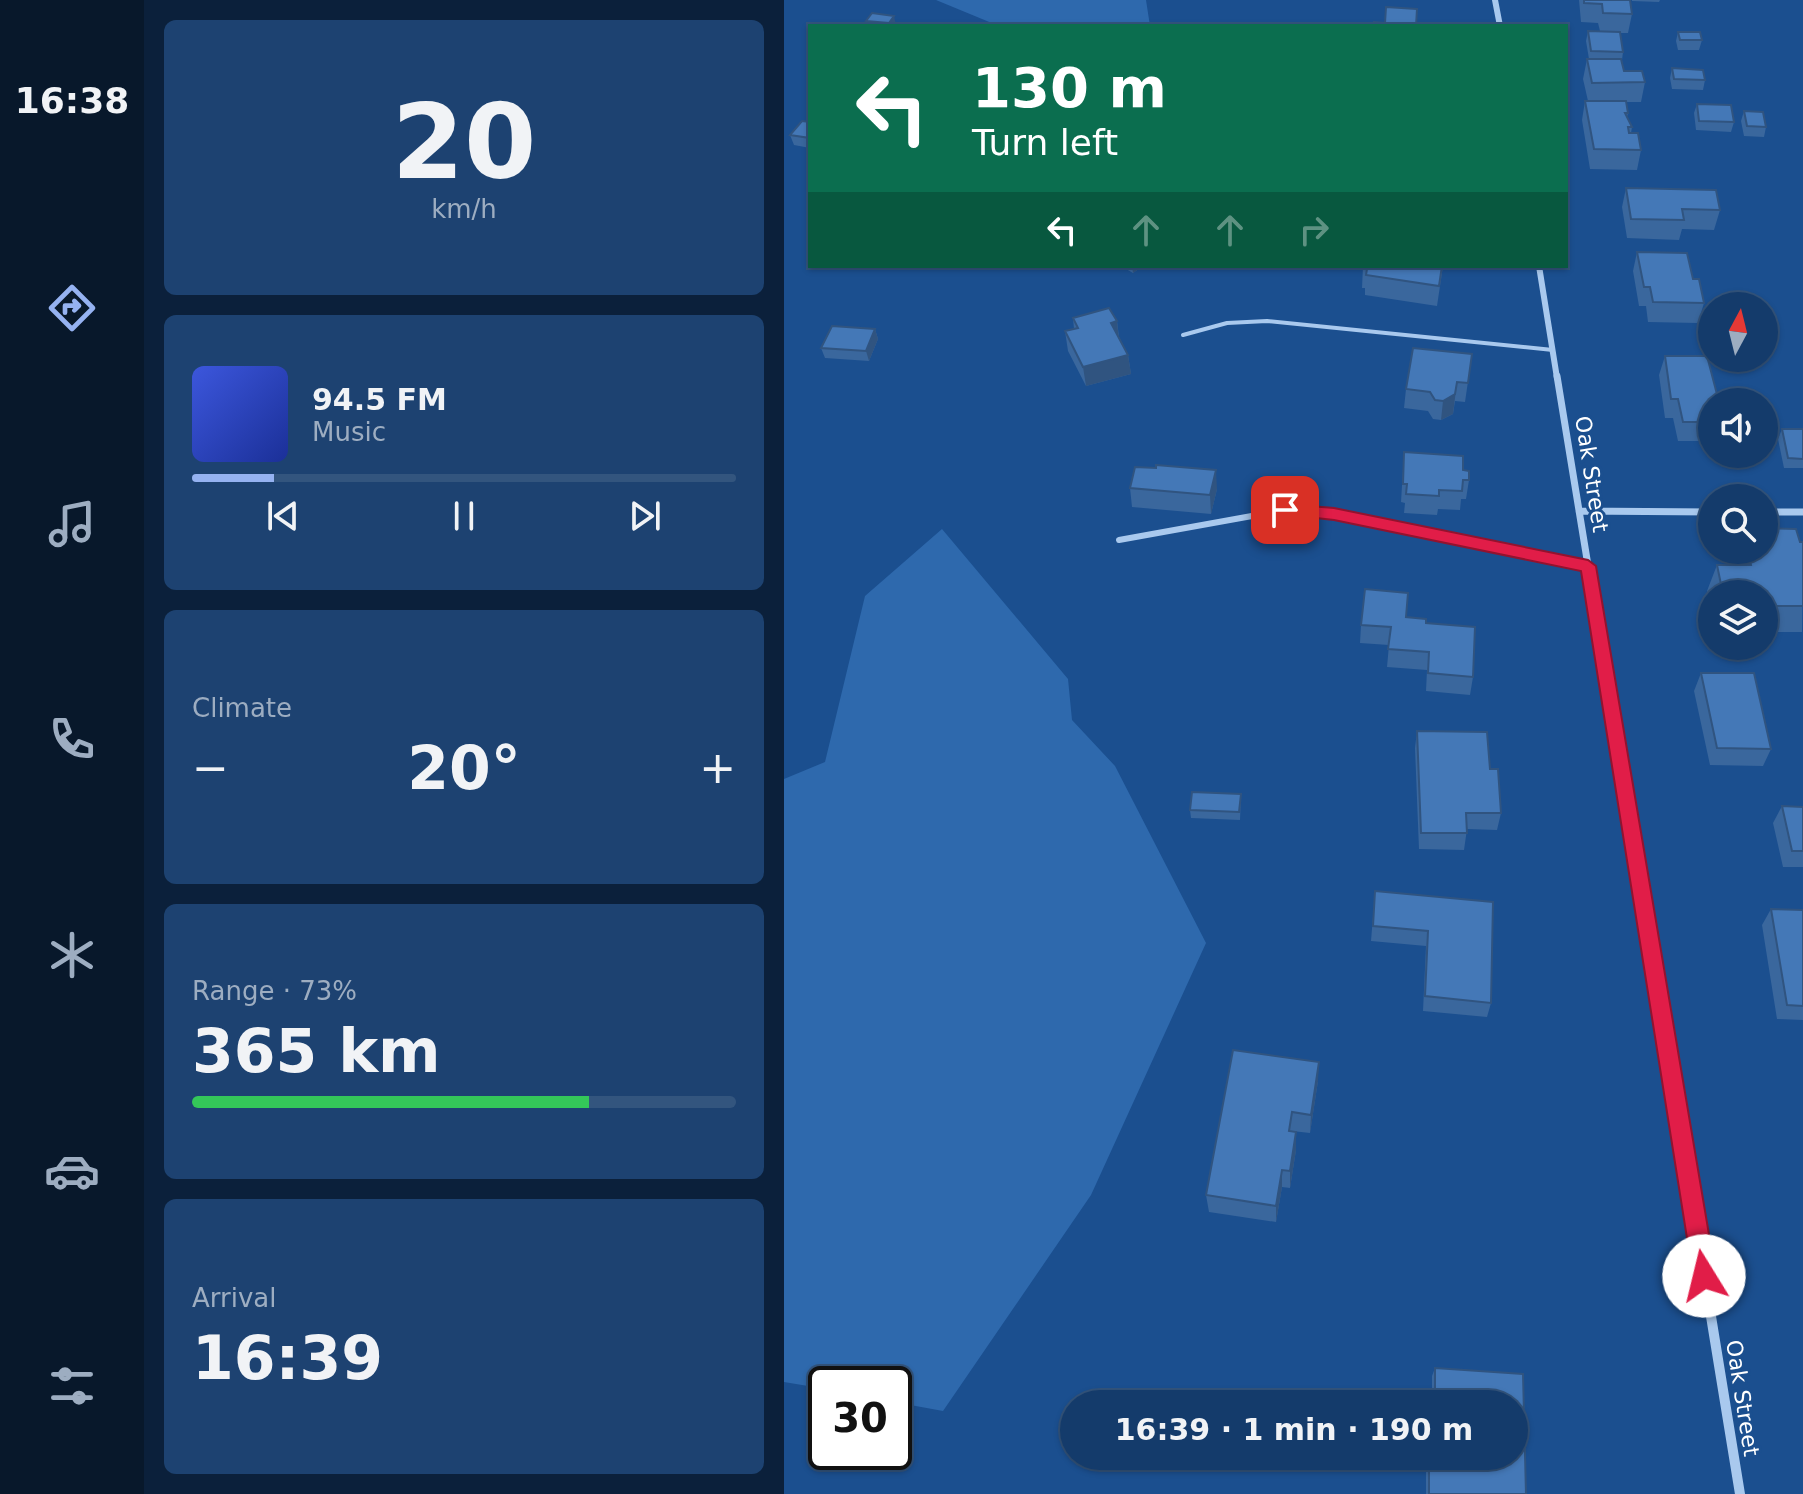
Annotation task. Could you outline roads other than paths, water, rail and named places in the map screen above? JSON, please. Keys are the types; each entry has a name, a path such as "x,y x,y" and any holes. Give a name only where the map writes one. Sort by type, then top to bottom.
{"street":[{"path":"1495,0 1500,24"},
{"name":"Oak Street","path":"1539,268 1740,1494"},
{"path":"1579,511 1698,512"},
{"path":"1778,512 1803,512"}],"lane":[{"path":"1183,335 1227,323 1267,321 1553,350"},
{"path":"1119,540 1285,510 1334,514 1588,566"}]}
